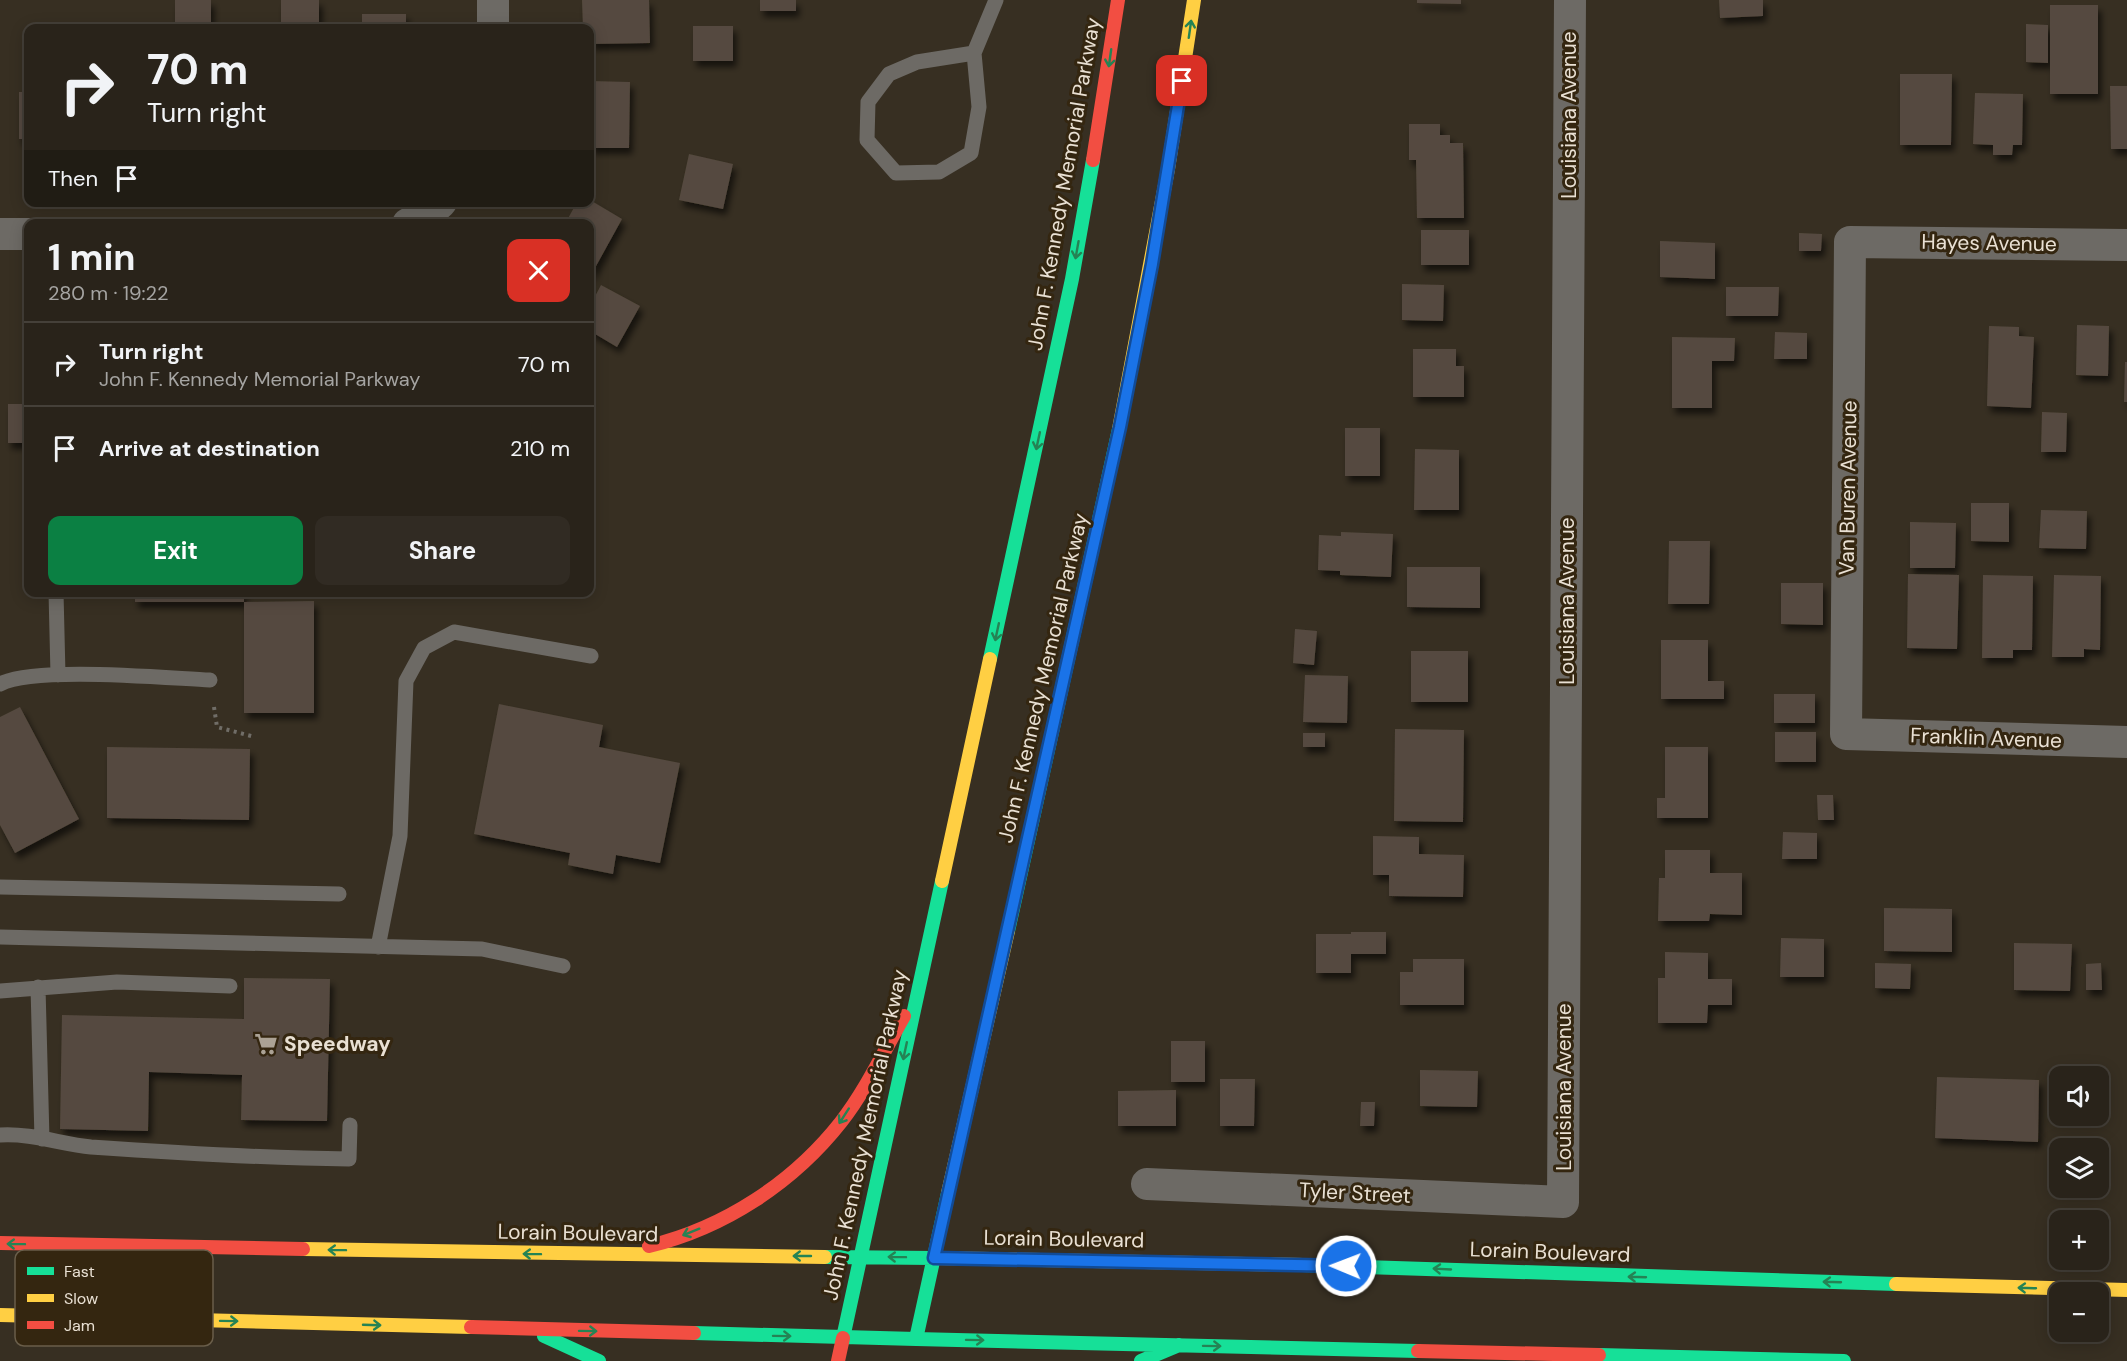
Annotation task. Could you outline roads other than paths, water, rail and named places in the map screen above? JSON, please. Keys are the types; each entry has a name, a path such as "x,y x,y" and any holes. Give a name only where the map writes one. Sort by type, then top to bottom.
{"main road":[{"name":"John F. Kennedy Memorial Parkway","path":"838,1361 1072,279 1104,99 1118,0"},
{"name":"John F. Kennedy Memorial Parkway","path":"915,1344 1120,427 1152,264 1194,0"},
{"path":"590,1255 663,1243 731,1216 791,1175 841,1121 918,994"},
{"name":"Lorain Boulevard","path":"0,1243 1412,1268 1563,1275 2127,1290"},
{"path":"0,1315 15,1315"},
{"path":"213,1321 843,1338 915,1344 1179,1345 1844,1361"},
{"path":"531,1330 599,1361"},
{"path":"1141,1361 1179,1345"}],"street":[{"path":"493,0 493,24"},
{"name":"Louisiana Avenue","path":"1563,1202 1570,0"},
{"path":"417,219 435,207"},
{"path":"0,234 24,234"},
{"name":"Hayes Avenue","path":"1850,242 2127,245"},
{"name":"Van Buren Avenue","path":"1846,734 1850,242"},
{"name":"Franklin Avenue","path":"1846,734 2127,742"},
{"name":"Tyler Street","path":"1147,1184 1563,1202"}],"lane":[{"path":"974,53 917,62 890,74 868,102 867,140 896,173 939,172 971,153 979,107 974,53 996,0"},
{"path":"56,597 58,675"},
{"path":"378,946 400,836 406,681 424,648 454,632 591,656"},
{"path":"0,684 10,678 58,675 210,680"},
{"path":"0,887 339,894"},
{"path":"0,937 482,949 563,966"},
{"path":"0,991 117,982 230,986"},
{"path":"39,987 42,1139"},
{"path":"0,1135 14,1134 78,1146 232,1157 349,1159 350,1125"}],"place":[{"name":"Speedway","path":"266,1044"}]}
